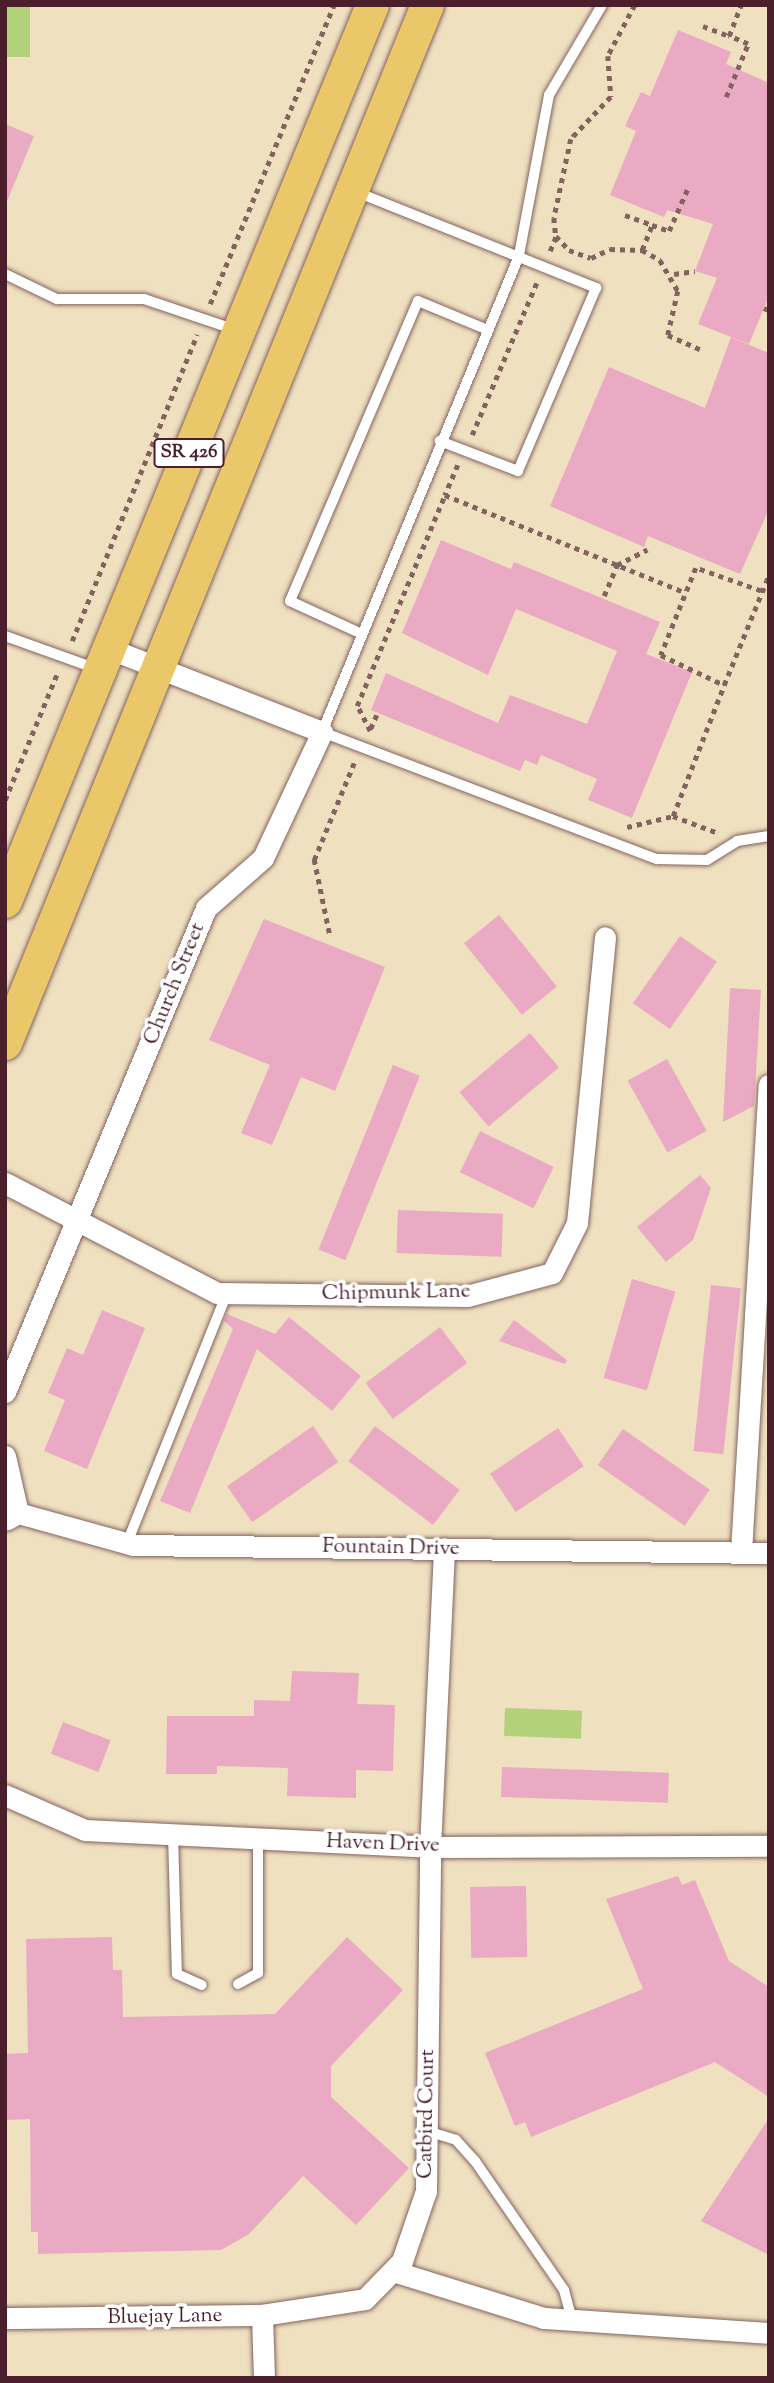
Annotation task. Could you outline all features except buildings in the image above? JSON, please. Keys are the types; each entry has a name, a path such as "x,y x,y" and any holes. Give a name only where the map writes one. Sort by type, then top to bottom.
{"main road":[{"name":"SR 426","path":"5,901 13,862 104,659 372,5"},
{"name":"SR 426","path":"5,1043 427,5"}],"street":[{"path":"104,659 156,668 322,732"},
{"name":"Church Street","path":"5,1391 80,1217 206,908 263,858 322,732"},
{"name":"Chipmunk Lane","path":"5,1183 80,1217 227,1293 467,1296 552,1273 577,1223 604,937"},
{"path":"741,1552 769,1085"},
{"path":"5,1456 12,1516"},
{"name":"Fountain Drive","path":"12,1516 127,1543 769,1553"},
{"name":"Catbird Court","path":"262,2315 365,2299 393,2271 426,2191 430,1847 444,1548"},
{"name":"Haven Drive","path":"7,1804 85,1829 430,1847 767,1850"},
{"path":"393,2271 491,2305 572,2320 769,2333"},
{"path":"262,2315 264,2378"},
{"name":"Bluejay Lane","path":"5,2318 262,2315"}],"lane":[{"path":"602,5 550,95 519,256 440,441 322,732 657,859 707,860 737,841 769,836"},
{"path":"351,190 596,288 518,471 440,441"},
{"path":"5,274 57,299 144,299 204,316 239,331"},
{"path":"362,634 290,601 418,302 488,330"},
{"path":"5,636 65,656 104,659"},
{"path":"127,1543 227,1293"},
{"path":"173,1834 177,1973 202,1985"},
{"path":"238,1984 258,1973 258,1838"},
{"path":"427,2131 456,2140 475,2161 564,2290 572,2320"}],"path":[{"path":"5,800 334,5"},
{"path":"635,5 608,56 611,97 571,139 554,218 556,236 569,250 591,258 610,249 642,250 674,274 695,271"},
{"path":"729,36 741,5"},
{"path":"703,26 748,44 726,97"},
{"path":"625,215 669,231 688,188"},
{"path":"642,250 652,225"},
{"path":"674,274 677,313 668,335 700,349"},
{"path":"370,731 357,706 445,495"},
{"path":"604,596 617,565 647,551"},
{"path":"724,685 661,654 696,568 761,591"},
{"path":"622,827 673,816 769,575"},
{"path":"329,933 314,860 377,715"}],"green space":[{"path":"5,5 30,5 30,57 5,57"},
{"path":"505,1708 582,1711 581,1739 504,1736"}]}
